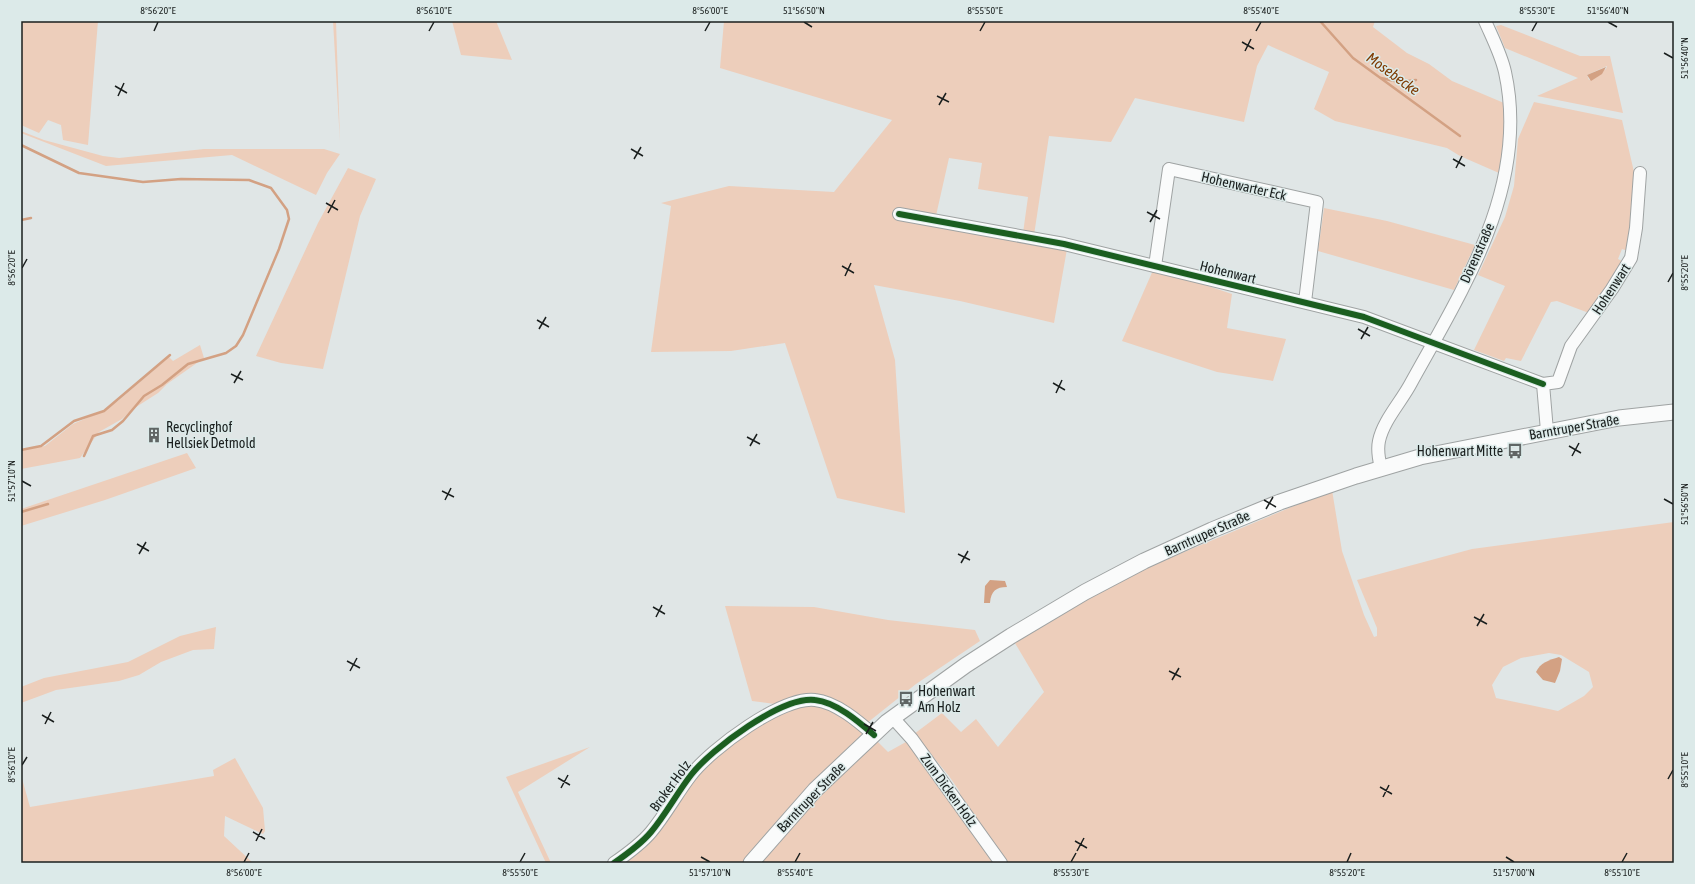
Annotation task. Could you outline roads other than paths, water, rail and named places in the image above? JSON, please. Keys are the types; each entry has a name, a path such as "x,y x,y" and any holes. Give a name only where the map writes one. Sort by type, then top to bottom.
{"main road":[{"name":"Barntruper Straße","path":"751,863 815,790 874,735 881,732 894,719 988,650 1053,610 1111,578 1178,545 1239,518 1312,491 1381,468 1420,457 1619,418 1674,412"}],"street":[{"name":"Dörenstraße","path":"1381,468 1378,442 1382,430 1433,343 1482,250 1499,201 1506,168 1510,133 1508,97 1504,71 1485,21"},
{"name":"Hohenwarter Eck","path":"1155,266 1169,169 1317,202 1305,302"},
{"name":"Hohenwart","path":"899,214 1064,244 1364,317 1543,384 1558,382 1571,346 1596,314 1627,266 1632,252 1636,228 1640,173"},
{"path":"1543,384 1547,431"},
{"name":"Broker Holz","path":"614,863 651,833 692,774 703,762 749,726 786,705 809,699 825,702 838,708 874,735"},
{"name":"Zum Dicken Holz","path":"894,719 912,739 1001,863"}],"waterway":[{"name":"Mosebecke","path":"1320,21 1353,58 1460,136"},
{"path":"1381,78 1399,82 1416,80"},
{"path":"21,145 79,173 143,182 181,179 249,180 271,188 287,210 289,219 279,249 243,335 236,346 226,353 188,364 162,385 144,396 123,421 112,430 93,436 84,456"},
{"path":"21,220 31,218"},
{"path":"21,450 41,446 74,421 104,411 170,355"},
{"path":"21,512 48,504"}],"place":[{"name":"Recyclinghof Hellsiek Detmold","path":"154,435"},
{"name":"Hohenwart Mitte","path":"1515,451"},
{"name":"Hohenwart Am Holz","path":"906,699"}]}
